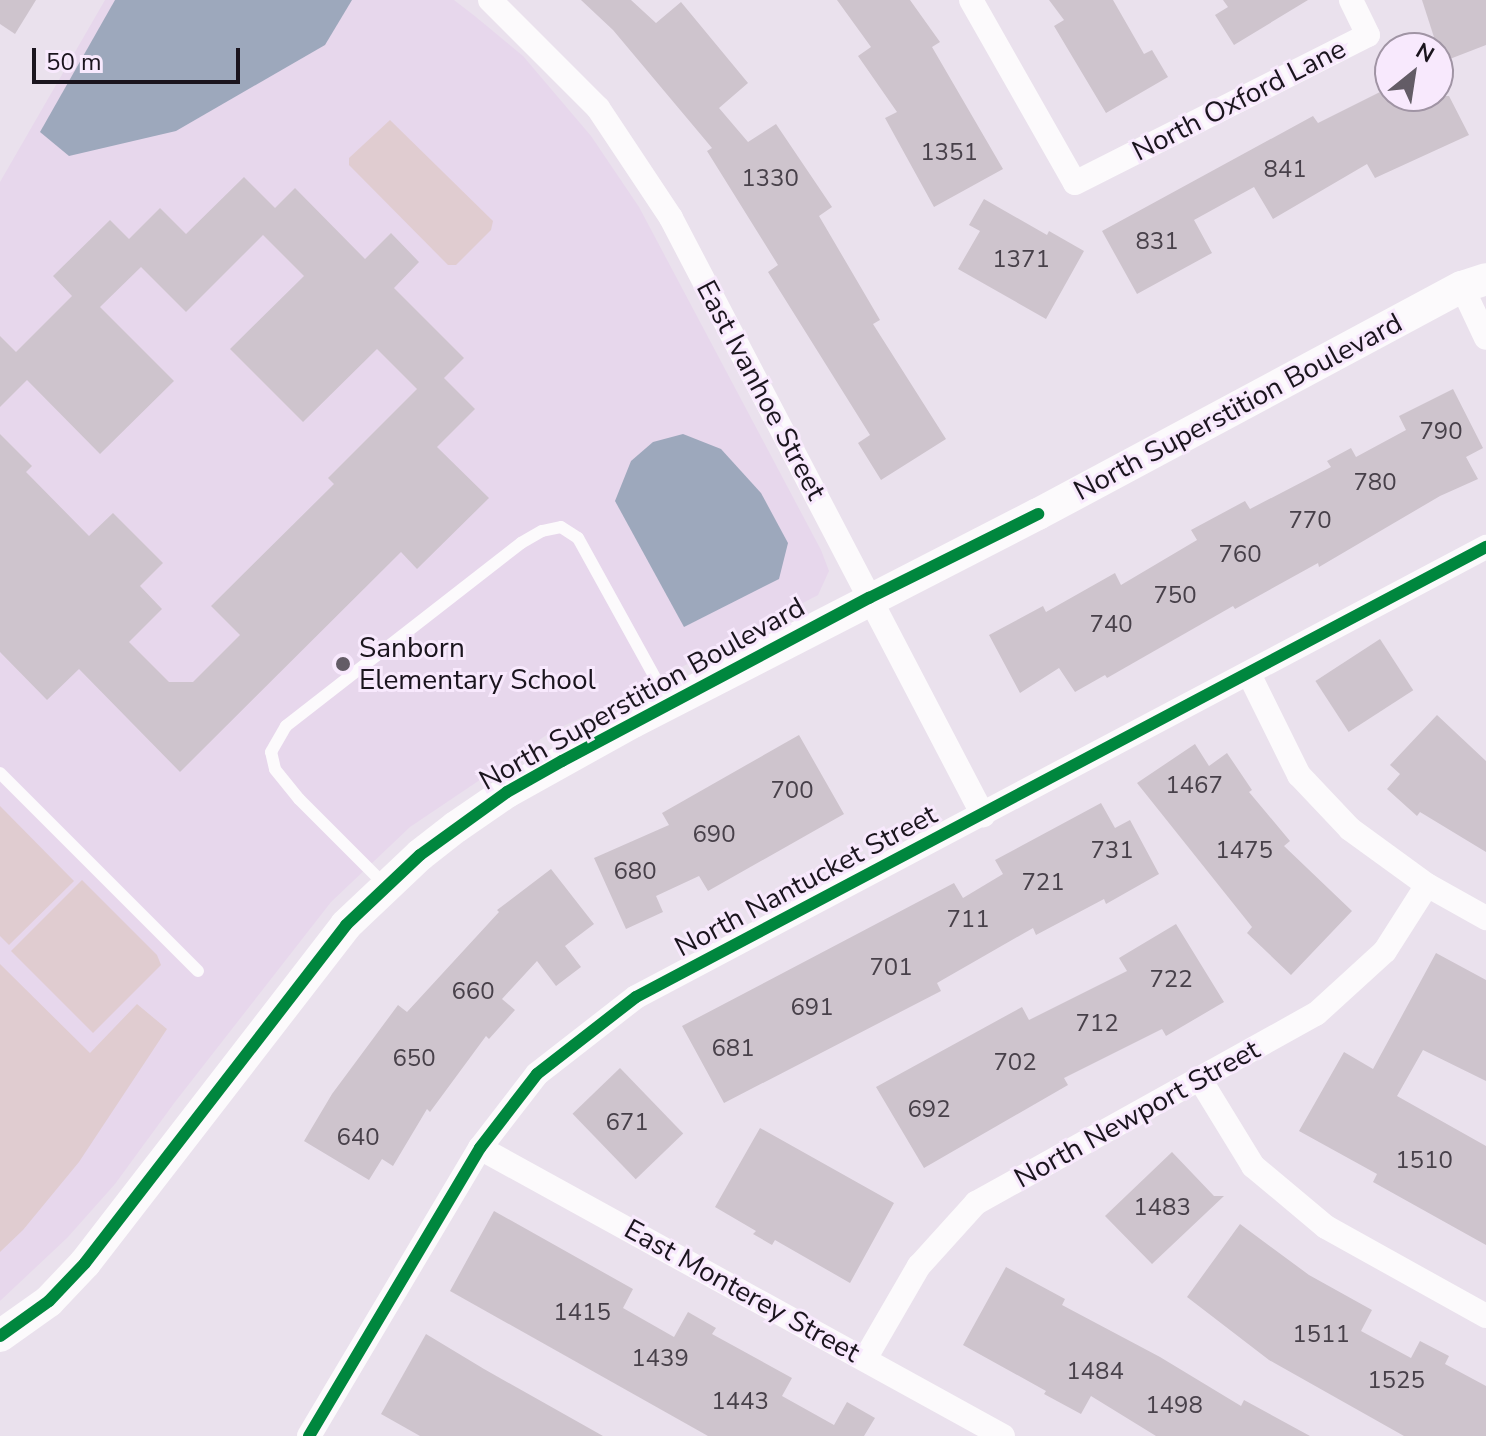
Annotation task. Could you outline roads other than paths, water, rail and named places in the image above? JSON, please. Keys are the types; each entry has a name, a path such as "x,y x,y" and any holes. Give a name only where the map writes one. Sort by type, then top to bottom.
{"street":[{"name":"East Ivanhoe Street","path":"490,0 598,108 671,218 983,815"},
{"name":"North Oxford Lane","path":"971,0 1075,183 1368,35 1351,0"},
{"name":"North Superstition Boulevard","path":"0,1336 49,1301 85,1263 346,925 386,886 456,827 507,792 670,703 869,598 1038,514 1474,283"},
{"path":"1474,283 1486,338"},
{"name":"North Nantucket Street","path":"309,1436 480,1148 537,1074 636,997 1486,547"},
{"path":"1249,674 1299,775 1350,829 1427,885 1486,918"},
{"name":"North Newport Street","path":"865,1359 919,1266 976,1203 1201,1081 1316,1014 1385,951 1427,885"},
{"path":"1201,1081 1253,1166 1326,1227 1486,1316"},
{"name":"East Monterey Street","path":"480,1148 1003,1436"}],"lane":[{"path":"386,886 299,799 275,769 271,752 286,726 521,543 542,531 561,527 578,538 670,703"},
{"path":"0,773 198,971"}],"water":[{"path":"115,0 352,0 325,45 176,131 69,156 40,132"},
{"path":"683,434 721,449 761,493 788,543 779,579 684,627 615,501 631,461 653,442"}],"place":[{"name":"Sanborn Elementary School","path":"343,664"}]}
